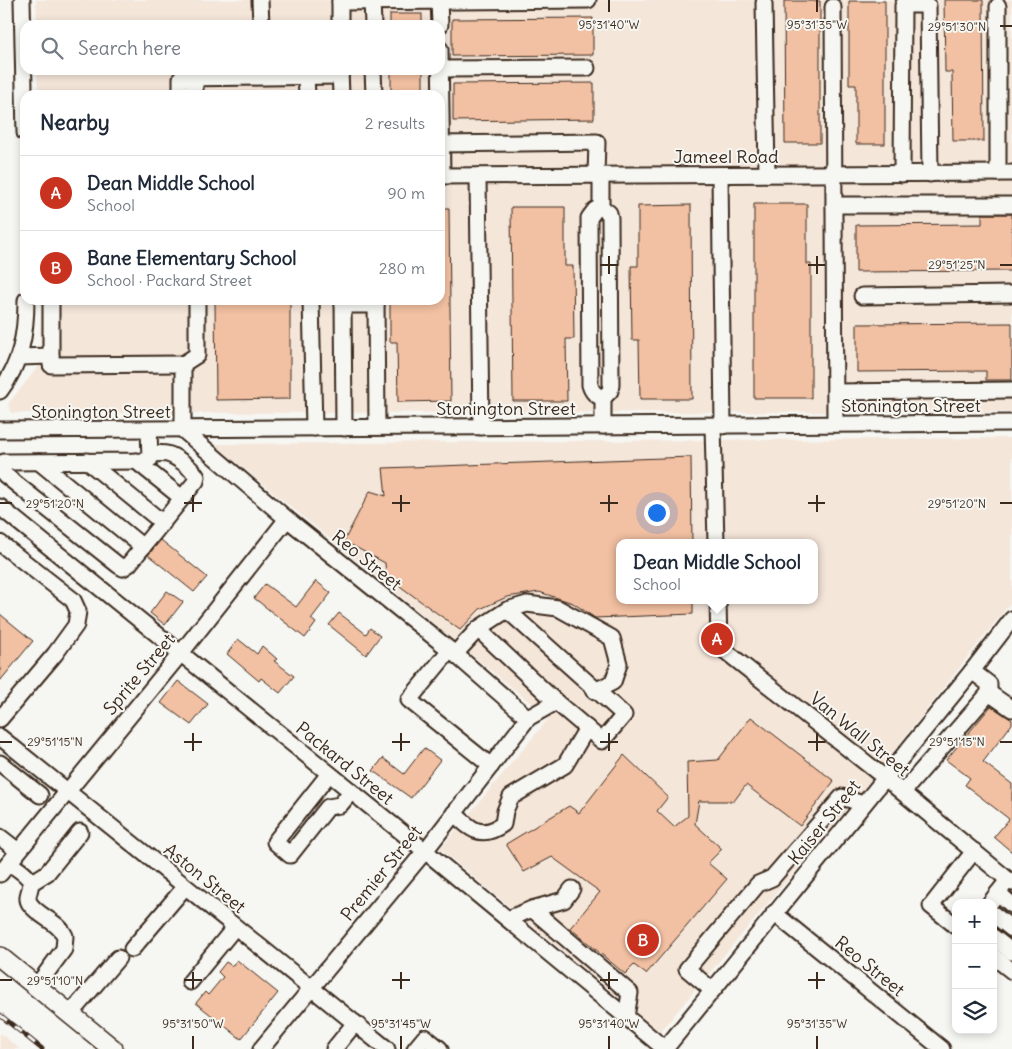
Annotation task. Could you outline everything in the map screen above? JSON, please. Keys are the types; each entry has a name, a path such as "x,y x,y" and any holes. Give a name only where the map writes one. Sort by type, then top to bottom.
{"main road":[{"path":"0,957 113,1049"}],"street":[{"path":"22,0 22,20"},
{"path":"260,0 261,20"},
{"path":"340,20 340,1 588,0"},
{"path":"372,1 373,20"},
{"path":"439,1 440,20"},
{"path":"764,3 767,174"},
{"path":"902,174 903,5 928,5 930,174"},
{"path":"998,6 1005,173"},
{"path":"833,7 835,424"},
{"path":"445,69 588,68"},
{"path":"24,75 24,90"},
{"path":"181,90 181,78 228,75"},
{"path":"291,75 317,75"},
{"path":"340,75 341,90"},
{"path":"373,75 374,90"},
{"path":"440,75 440,90"},
{"path":"306,76 307,90"},
{"path":"195,77 196,90"},
{"path":"445,144 597,142 601,207 609,213 610,218 611,385 610,391 603,398 603,426"},
{"name":"Jameel Road","path":"445,176 1005,173"},
{"path":"716,539 720,175"},
{"path":"478,176 481,427"},
{"path":"834,205 1012,205"},
{"path":"601,207 594,210 589,218 590,385 596,396 603,398"},
{"path":"862,296 1012,294"},
{"path":"0,391 9,379 19,357 26,319 26,305"},
{"path":"51,305 51,365 183,364 197,355 196,305"},
{"path":"311,305 314,428"},
{"path":"342,305 344,428"},
{"path":"376,305 377,427"},
{"path":"19,357 51,356"},
{"path":"183,364 183,430"},
{"path":"835,392 1012,390"},
{"name":"Stonington Street","path":"0,430 1012,423"},
{"path":"149,430 150,459 145,461 4,462 1,466 5,475 118,566 123,568 129,564 143,547 196,481 197,477 195,472 167,454 150,454"},
{"name":"Reo Street","path":"183,430 287,520 453,652 528,718"},
{"path":"88,461 163,522"},
{"path":"136,461 182,498"},
{"path":"39,462 143,547"},
{"name":"Packard Street","path":"0,507 425,851 665,1049"},
{"name":"Sprite Street","path":"6,865 181,653 287,520"},
{"path":"0,543 73,600 78,611 76,625 55,654 0,719"},
{"path":"70,598 86,577"},
{"path":"491,766 409,700 478,628 507,610 527,604 558,608 612,638 619,664 613,682 595,690"},
{"name":"Van Wall Street","path":"718,604 719,646 903,792 1010,881"},
{"path":"478,628 556,702 602,741 624,715 507,610"},
{"name":"Kaiser Street","path":"665,1049 972,671 1012,619"},
{"path":"903,792 989,693 989,684 972,671"},
{"path":"989,693 1012,709"},
{"path":"528,718 556,702"},
{"name":"Premier Street","path":"260,1049 425,851 528,718"},
{"path":"454,813 473,830 485,832 495,830 503,824 505,811 511,798 565,765 587,728"},
{"name":"Aston Street","path":"0,737 387,1049"},
{"path":"14,748 0,763 40,795"},
{"path":"329,774 275,842 290,855 328,807 340,805 351,792"},
{"path":"712,990 687,969 758,884 772,878 842,797 863,804"},
{"path":"31,883 47,873 80,832"},
{"path":"0,837 6,865 28,877 31,883 28,898 31,906 62,930 65,936 66,943 64,949 36,987"},
{"path":"952,923 931,906 974,851"},
{"path":"1010,881 994,898 1012,905"},
{"path":"132,949 185,887"},
{"path":"508,919 532,909 564,900 572,889"},
{"path":"532,909 630,993 626,1017"},
{"name":"Reo Street","path":"774,913 942,1049"},
{"path":"997,917 1012,929"},
{"path":"190,982 235,927"},
{"path":"997,940 1012,952"},
{"path":"70,1014 118,958"},
{"path":"997,959 1012,971"},
{"path":"334,1049 355,1023"},
{"path":"415,1049 425,1037 440,1049"}],"shaded area":[{"path":"36,0 1012,0 1012,412 12,413 8,404 39,366 41,305 445,305 445,90 38,90 37,75 445,75 445,20 37,20"},
{"path":"1012,438 1012,601 868,784 660,1032 440,849 549,718 214,444"},
{"path":"0,1033 20,1049 0,1049"}],"building":[{"path":"944,0 983,0 984,141 953,141 952,72 945,72"},
{"path":"784,1 820,1 820,143 785,143"},
{"path":"849,1 885,1 885,144 856,144 856,85 849,85"},
{"path":"390,14 422,14 422,20 390,20"},
{"path":"593,18 593,55 452,56 452,19"},
{"path":"391,75 423,75 423,90 391,90"},
{"path":"594,83 594,119 453,121 453,84"},
{"path":"754,204 807,204 807,264 811,264 811,398 754,398"},
{"path":"691,205 692,399 640,399 639,340 632,340 631,266 638,266 638,206"},
{"path":"511,207 565,207 565,266 573,266 574,339 566,339 567,401 513,401"},
{"path":"445,208 449,208 451,401 398,402 397,342 390,342 390,305 445,305"},
{"path":"982,214 1012,214 1012,271 856,272 856,225 982,224"},
{"path":"215,305 290,305 290,399 216,400"},
{"path":"1012,323 1012,380 986,380 986,371 857,372 857,324"},
{"path":"691,457 692,539 616,539 616,604 693,604 693,614 595,618 573,603 539,592 507,597 480,609 460,630 386,576 385,563 344,541 370,491 386,496 383,468"},
{"path":"161,540 207,577 194,592 148,555"},
{"path":"316,581 331,593 311,619 316,623 305,638 254,598 265,584 296,607"},
{"path":"167,591 183,602 165,625 150,613"},
{"path":"339,613 366,634 370,628 380,636 366,655 329,625"},
{"path":"0,614 33,641 0,681"},
{"path":"238,639 257,654 262,646 277,659 274,661 294,676 280,693 261,678 259,681 227,654"},
{"path":"178,681 208,704 191,725 161,703"},
{"path":"991,706 1012,720 1012,724 983,762 1012,784 1012,852 994,837 1009,819 965,785 970,778 946,760"},
{"path":"751,717 834,781 800,826 746,785 734,801 699,801 695,824 722,849 708,863 727,879 646,974 634,965 625,974 570,928 600,892 552,857 524,872 506,844 569,806 579,813 624,755 668,797 657,811 674,827 688,816 687,762 718,760"},
{"path":"424,748 440,760 411,798 373,771 383,758 404,774"},
{"path":"237,960 278,993 241,1039 196,1003 205,992 208,995 223,977 218,972 226,962 232,966"}],"railway":[{"path":"0,1015 42,1049"}],"place":[{"name":"Dean Middle School","path":"717,639"},
{"name":"Bane Elementary School","path":"643,940"}]}
